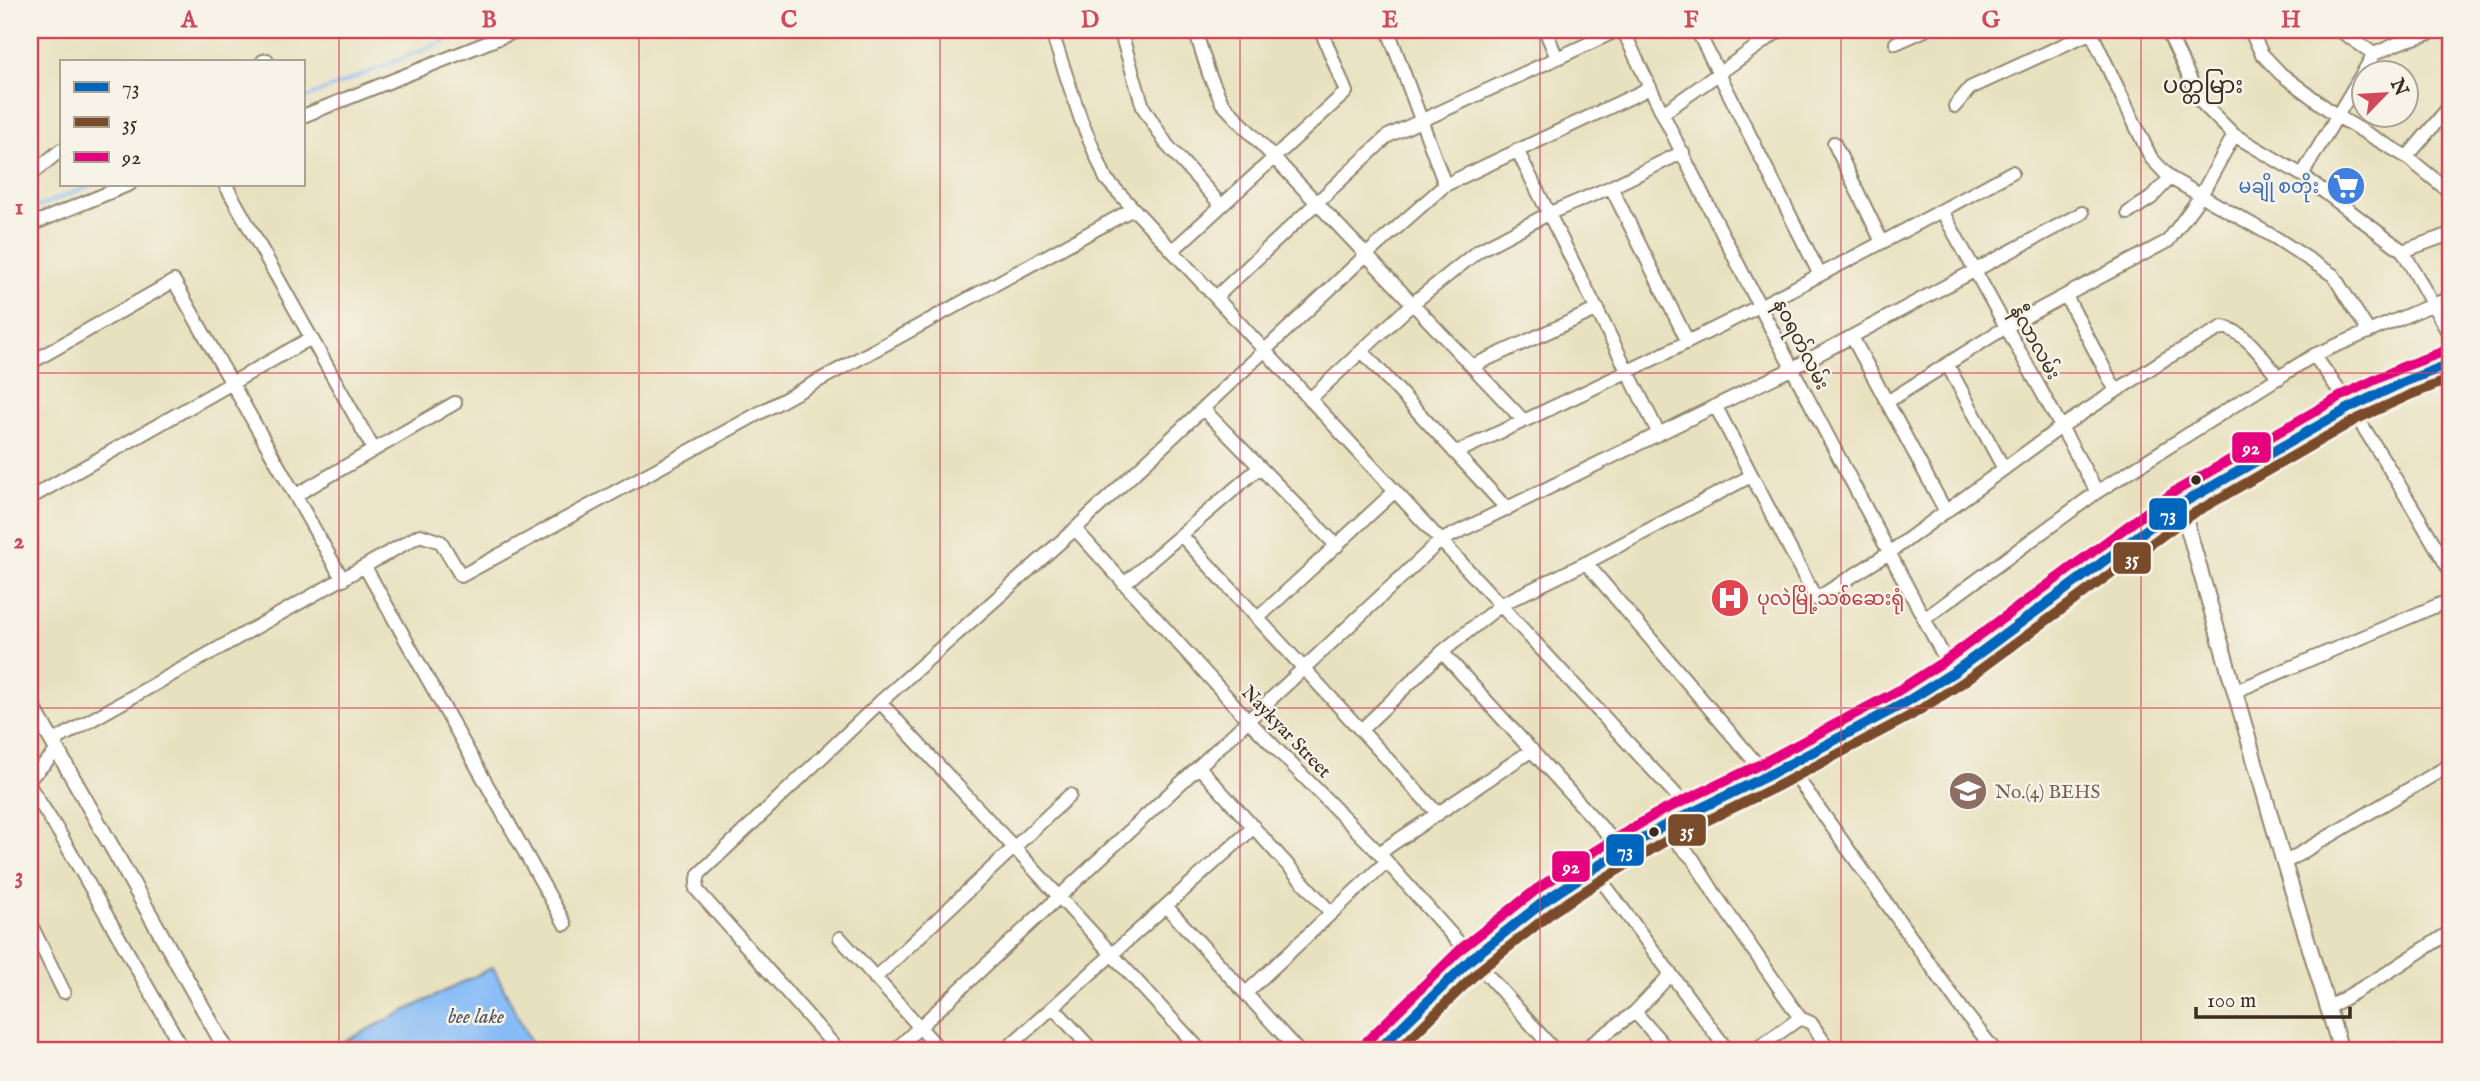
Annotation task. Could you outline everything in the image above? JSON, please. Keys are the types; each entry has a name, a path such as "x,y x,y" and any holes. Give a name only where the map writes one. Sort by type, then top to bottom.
{"main road":[{"path":"1377,1051 1471,959 1546,900 1593,869 1662,827 1768,776 1954,672 2181,504 2351,407 2450,364"}],"street":[{"path":"304,116 519,30"},
{"path":"1051,30 1094,153 1106,179 1692,812"},
{"path":"1120,30 1143,107 1167,145 1222,205"},
{"path":"1195,30 1209,74 1222,103 1524,421"},
{"path":"1172,250 1346,92 1321,30"},
{"path":"1388,30 1445,185"},
{"path":"1545,30 1558,58"},
{"path":"1217,296 1388,136 1621,30"},
{"name":"နဝရတ်လမ်း","path":"1621,30 1793,368 1954,672"},
{"path":"1696,30 1820,275"},
{"path":"1663,113 1780,30"},
{"path":"1896,43 1925,30"},
{"path":"2167,30 2201,102 2234,135 2302,175 2403,251 2450,336"},
{"path":"2250,30 2262,54 2281,74 2337,116 2407,158 2450,192"},
{"path":"2339,30 2374,54"},
{"path":"2302,175 2374,54 2401,41 2439,30"},
{"path":"1955,106 1970,88 2093,31 2151,158 2170,178 2276,238 2333,275 2369,332"},
{"path":"839,1051 696,889 699,873 880,702 1075,529 1366,255 1445,185 1650,88"},
{"path":"2407,158 2450,106"},
{"path":"1887,402 2006,327 2168,241 2200,197 2234,135"},
{"path":"1834,143 1882,242"},
{"path":"1517,150 1659,434"},
{"path":"30,175 60,151"},
{"path":"1311,398 1412,304 1478,251 1550,213 1683,152"},
{"path":"1455,453 1761,306 2012,172"},
{"path":"2128,213 2151,198 2170,178"},
{"path":"30,225 125,186"},
{"path":"226,186 374,450"},
{"path":"1611,187 1688,342"},
{"path":"30,778 55,747 420,535 441,542 461,576 1133,209"},
{"name":"နီလာလမ်း","path":"1942,211 2097,492"},
{"path":"894,1051 1440,541 1793,368 2082,213"},
{"path":"2403,251 2450,234"},
{"path":"30,363 174,281 343,580"},
{"path":"2066,296 2116,391"},
{"path":"1924,619 2097,492 2314,355 2450,299"},
{"path":"1472,366 1598,309"},
{"path":"1716,407 1816,599 1889,553 2061,427 2165,359 2223,327 2231,328 2249,342 2279,378"},
{"path":"1852,337 1946,512"},
{"path":"30,498 311,338"},
{"path":"1362,351 1507,509"},
{"path":"2314,355 2387,463 2450,571"},
{"path":"1947,364 2004,469"},
{"path":"296,495 455,403"},
{"path":"1204,410 1336,545"},
{"path":"1124,583 1260,467"},
{"path":"1361,730 1442,652 1502,604 1751,476"},
{"path":"1258,618 1395,491"},
{"path":"2181,504 2341,1051"},
{"name":"Naykyar Street","path":"1075,529 1248,720 1382,857 1555,1051"},
{"path":"1181,535 1438,814"},
{"path":"1586,563 1768,776"},
{"path":"365,567 565,924"},
{"path":"2236,691 2450,600"},
{"path":"1442,652 1623,851"},
{"path":"880,702 1201,1051"},
{"path":"31,708 227,1051"},
{"path":"1246,993 1331,913 1382,857 1438,814 1532,750"},
{"path":"1788,765 1962,1009 1995,1051"},
{"path":"2284,863 2450,765"},
{"path":"1199,767 1331,913"},
{"path":"30,787 60,834 184,1051"},
{"path":"875,978 1070,795"},
{"path":"1004,1051 1254,827"},
{"path":"1662,827 1693,859 1800,1018 1811,1023 1830,1051"},
{"path":"1593,869 1728,1051"},
{"path":"1166,906 1298,1051"},
{"path":"30,923 33,940 64,992"},
{"path":"2328,1008 2450,932"},
{"path":"840,937 941,1051"},
{"path":"1582,1051 1634,1012 1671,974"},
{"path":"1053,1007 1093,1051"},
{"path":"1634,1012 1670,1051"},
{"path":"1754,1051 1800,1018"}],"water":[{"name":"bee lake","path":"493,967 535,1051 325,1051"}],"waterway":[{"path":"304,99 472,30"},
{"path":"30,210 89,186"}],"transit line":[{"name":"92","path":"1367,1041 1462,948 1537,889 1585,857 1656,814 1761,764 1896,692 1946,660 2174,492 2345,394 2400,368 2445,351"},
{"name":"73","path":"1377,1051 1471,959 1546,900 1593,869 1662,827 1767,776 1903,704 1954,672 2181,504 2351,407 2450,364"},
{"name":"35","path":"1397,1051 1480,970 1554,911 1600,881 1669,839 1774,788 1910,716 1962,683 2189,516 2357,419 2450,379"}],"place":[{"name":"မချို စတိုး","path":"2346,186"},
{"name":"ပုလဲမြို့သစ်ဆေးရုံ","path":"1730,598"},
{"name":"No.(4) BEHS","path":"1968,791"}],"district":[{"name":"ပတ္တမြား","path":"2203,85"}]}
